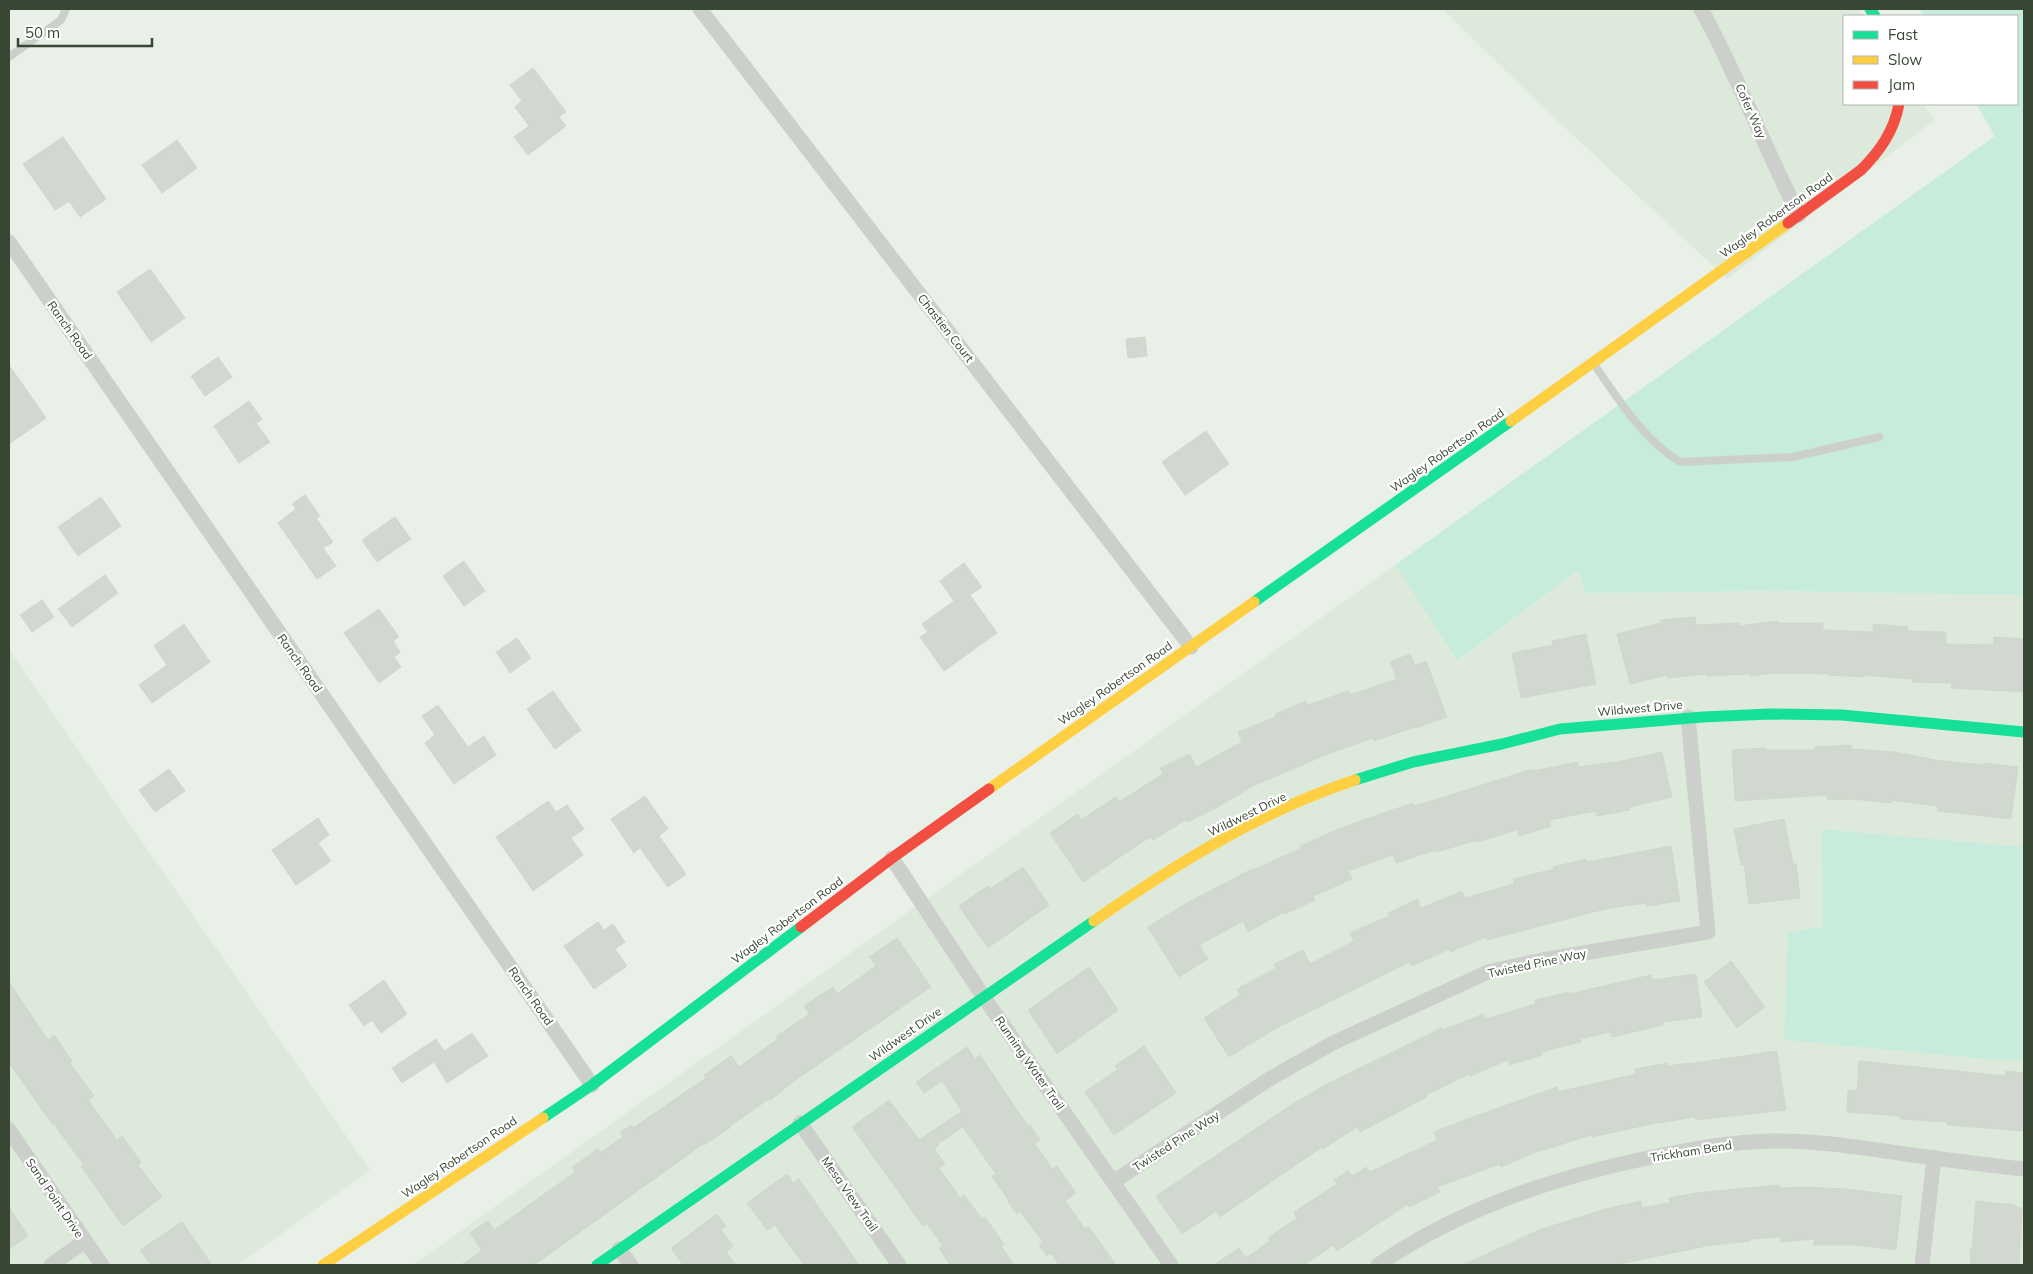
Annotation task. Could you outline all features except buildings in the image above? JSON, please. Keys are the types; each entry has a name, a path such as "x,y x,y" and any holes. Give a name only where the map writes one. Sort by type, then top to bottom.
{"street":[{"name":"Chastien Court","path":"700,9 1191,647"},
{"name":"Cofer Way","path":"1701,9 1724,52 1799,215"},
{"name":"Wagley Robertson Road","path":"323,1265 592,1085 892,858 1593,363 1861,170 1890,136 1899,105"},
{"name":"Ranch Road","path":"9,242 592,1085"},
{"name":"Wildwest Drive","path":"598,1265 1134,893 1190,858 1251,826 1313,797 1383,770 1454,752 1501,744 1560,730 1688,717 1826,714 1865,716 2024,732"},
{"name":"Twisted Pine Way","path":"1113,1182 1271,1078 1333,1042 1488,972 1542,960 1708,932 1688,717"},
{"name":"Running Water Trail","path":"892,858 983,996 1171,1265"},
{"name":"Mesa View Trail","path":"800,1123 899,1265"},
{"name":"Sand Point Drive","path":"9,1130 102,1265"},
{"name":"Trickham Bend","path":"1378,1265 1401,1249 1476,1211 1548,1184 1638,1159 1700,1148 1768,1141 1840,1144 2024,1169"},
{"path":"1922,1265 1934,1158"},
{"path":"51,1265 85,1242"},
{"path":"619,1249 630,1265"}],"lane":[{"path":"9,57 61,20 66,9"},
{"path":"1593,363 1642,430 1666,453 1680,462 1792,457 1879,437"}],"shaded area":[{"path":"1443,9 1858,9 1862,15 1843,15 1843,105 1924,105 1935,120 1727,279 1531,96"},
{"path":"1395,565 1457,660 1579,570 1585,593 1775,591 2024,595 2024,847 1822,829 2000,1060 2024,1059 2024,1265 413,1265"},
{"path":"9,650 370,1170 238,1265 9,1265"}],"green space":[{"path":"1919,9 2024,9 2024,595 1775,591 1585,593 1579,570 1457,660 1395,565 1995,136 1977,105 2018,105 2018,15 1923,15"},
{"path":"1822,829 2024,847 2024,1059 2000,1060 1784,1040 1788,933 1823,927"}],"traffic: fast":[{"path":"1870,9 1874,15"},
{"path":"1254,602 1511,421"},
{"path":"1355,780 1413,762 1502,744 1560,729 1703,717 1770,714 1842,715 2024,732"},
{"path":"597,1265 1094,921"},
{"path":"543,1118 592,1085 801,927"}],"traffic: slow":[{"path":"1511,421 1788,223"},
{"path":"989,789 1254,602"},
{"path":"1094,921 1187,860 1252,823 1286,807 1355,780"},
{"path":"323,1265 543,1118"}],"traffic: jam":[{"path":"1788,223 1868,163 1890,132 1899,105"},
{"path":"801,927 892,858 989,789"}]}
